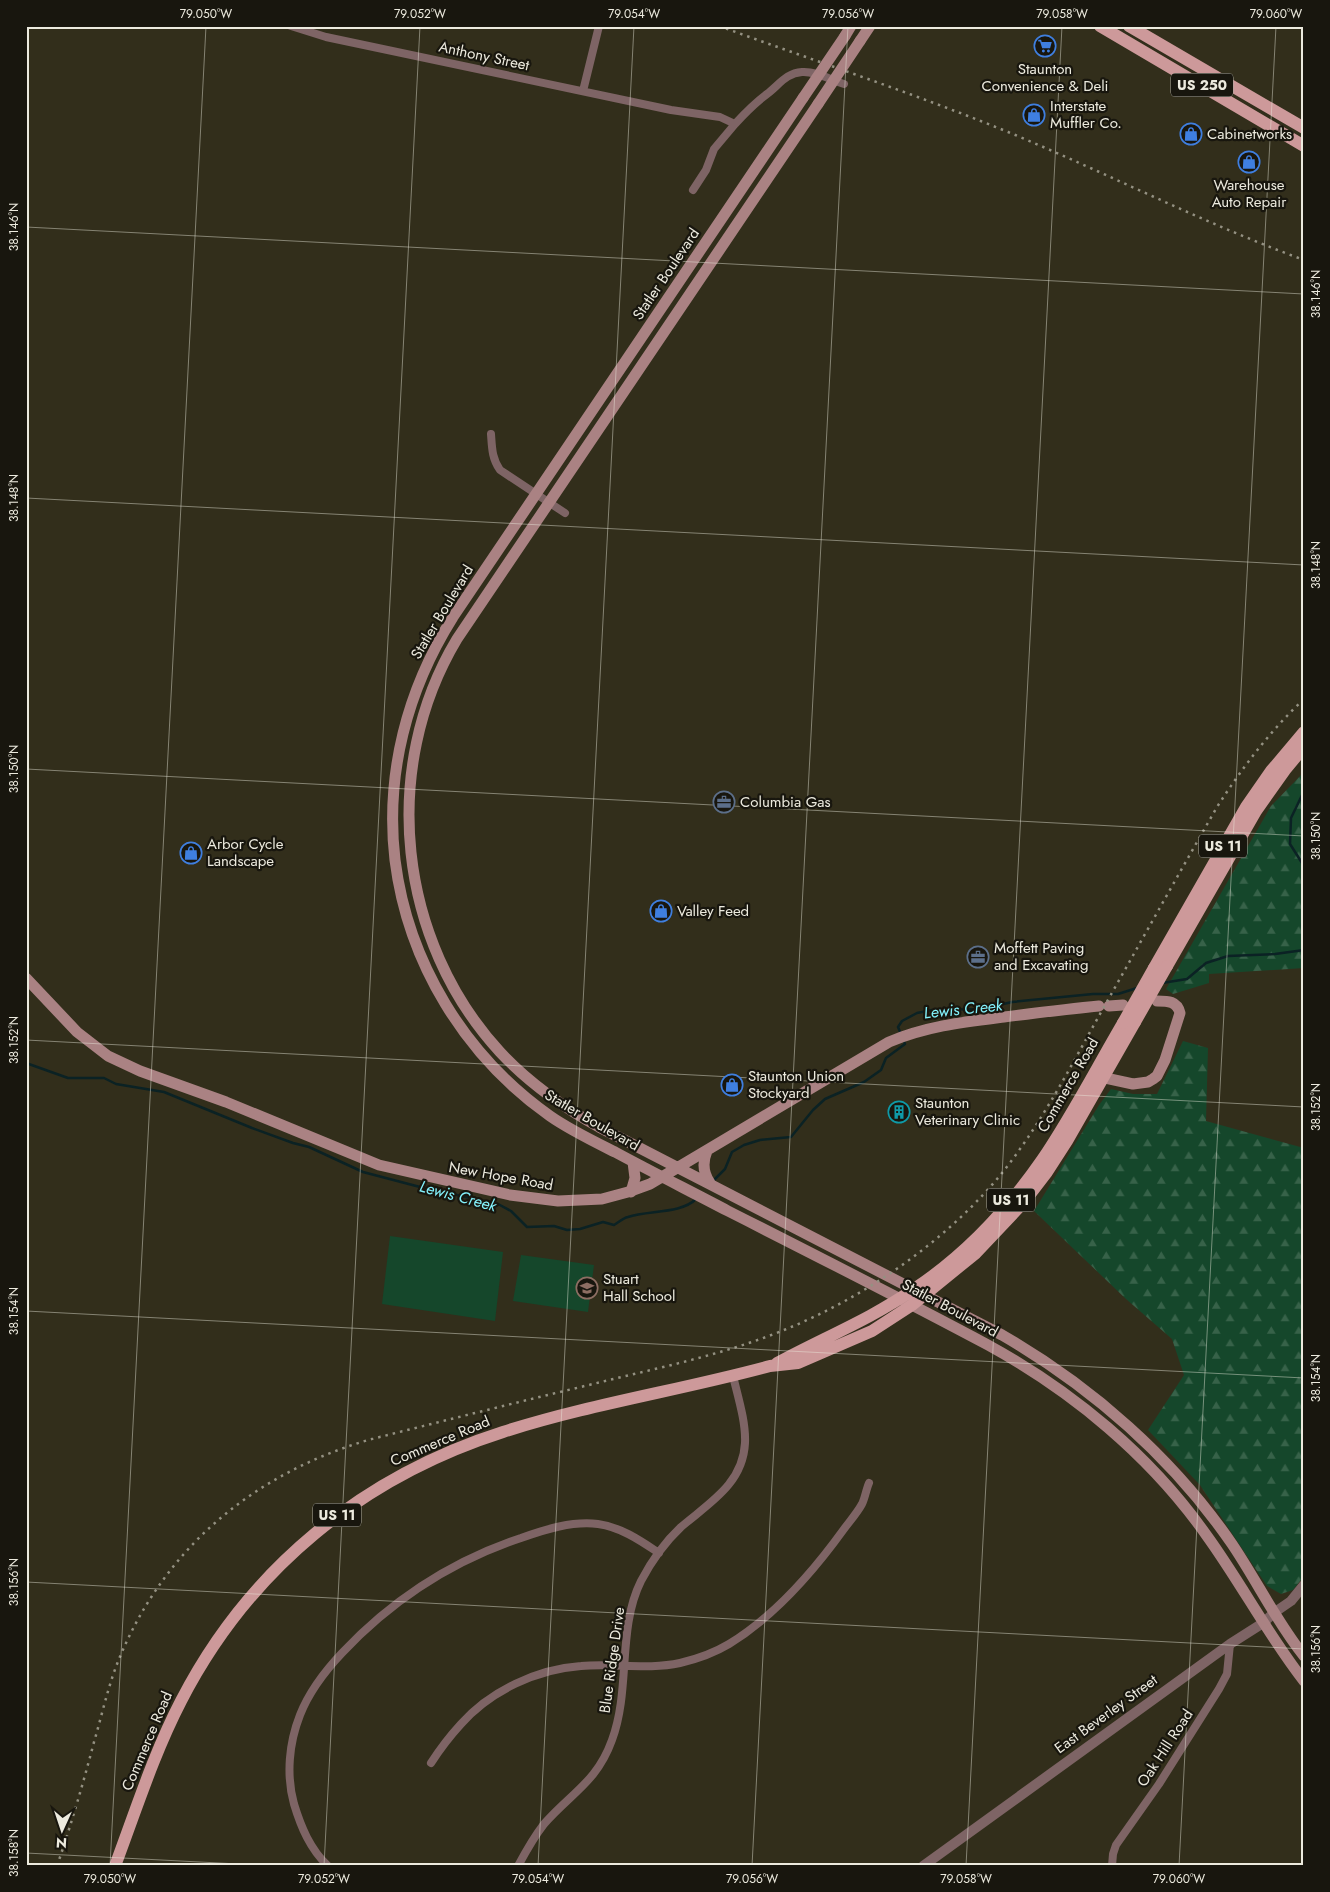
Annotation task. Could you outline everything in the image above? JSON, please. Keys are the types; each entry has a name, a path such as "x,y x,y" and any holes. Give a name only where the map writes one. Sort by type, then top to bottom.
{"main road":[{"name":"Statler Boulevard","path":"851,26 536,493 447,627 430,657 416,689 402,734 395,780 393,820 396,865 406,914 424,964 446,1005 474,1045 500,1074 537,1106 572,1129 633,1162 988,1345 1026,1367 1108,1428 1155,1474 1205,1533 1229,1567 1263,1623 1304,1681"},
{"name":"Statler Boulevard","path":"870,26 457,639 439,672 429,698 415,750 409,790 409,835 414,881 425,922 445,972 469,1013 497,1049 530,1081 570,1110 599,1127 989,1328 1033,1354 1077,1384 1119,1418 1169,1467 1204,1507 1233,1545 1304,1656"},
{"name":"US 250","path":"1100,26 1124,32 1304,146"},
{"name":"US 250","path":"1130,26 1304,128"},
{"name":"Commerce Road","path":"1161,967 1246,807 1271,771 1304,732"},
{"name":"Commerce Road","path":"116,1866 165,1734 200,1666 226,1627 253,1593 288,1556 324,1525 360,1499 407,1471 468,1444 511,1429 770,1366 798,1363 872,1331 912,1305 920,1292 964,1249 1020,1189 1042,1160 1099,1076 1161,967 1256,811 1304,747"},
{"name":"New Hope Road","path":"26,978 77,1032 108,1056 140,1071 226,1102 370,1162 446,1181 546,1200 587,1201 631,1192 662,1177 683,1170 707,1151 902,1037 928,1028 1123,1005"},
{"path":"1099,1076 1140,1084 1148,1082 1157,1076 1165,1060 1180,1013 1177,1005 1173,1002 1157,1001"},
{"path":"707,1151 704,1163 705,1176 710,1183"},
{"path":"631,1192 635,1178 633,1162"},
{"name":"Commerce Road","path":"770,1366 850,1327 899,1299 920,1292"}],"street":[{"name":"Anthony Street","path":"291,26 326,37 671,110 720,117 735,124"},
{"path":"583,91 599,26"},
{"path":"693,190 706,170 714,148 756,102 781,80 792,74 805,72 844,84"},
{"path":"491,434 494,462 500,470 550,501 565,513"},
{"name":"Blue Ridge Drive","path":"518,1866 527,1849 544,1825 588,1782 606,1755 622,1707 626,1642 632,1610 640,1584 659,1553 681,1528 723,1492 739,1468 745,1444 745,1432 733,1376"},
{"path":"431,1763 462,1722 495,1695 533,1676 581,1666 661,1666 679,1663 714,1652 743,1635 792,1592 828,1551 862,1504 869,1483"},
{"path":"328,1866 304,1834 297,1815 291,1785 290,1752 298,1720 308,1697 319,1680 353,1642 394,1604 450,1568 479,1553 531,1534 569,1524 599,1524 624,1532 659,1553"},
{"name":"East Beverley Street","path":"923,1866 1230,1644 1263,1623 1291,1601 1304,1585"},
{"name":"Oak Hill Road","path":"1112,1864 1115,1846 1159,1784 1219,1689 1227,1674 1230,1644"}],"green space":[{"path":"1304,772 1304,968 1209,974 1209,983 1173,994 1166,989 1271,806"},
{"path":"1183,1041 1208,1048 1206,1121 1304,1148 1304,1576 1293,1590 1281,1594 1267,1586 1200,1485 1148,1430 1184,1375 1172,1339 1126,1299 1034,1211 1099,1105 1111,1089 1133,1094 1157,1094"},
{"path":"390,1236 503,1252 495,1321 382,1304"},
{"path":"521,1255 594,1265 588,1312 513,1301"}],"waterway":[{"name":"Lewis Creek","path":"1304,791 1291,818 1290,844 1302,863 1304,885"},
{"name":"Lewis Creek","path":"1304,896 1302,926 1304,931"},
{"name":"Lewis Creek","path":"1162,983 1187,979 1206,963 1228,956 1275,954 1304,950"},
{"name":"Lewis Creek","path":"901,1034 898,1027 902,1021 917,1013 932,1010 982,1009 1012,1002 1093,994 1118,994 1137,988"},
{"name":"Lewis Creek","path":"712,1182 725,1169 732,1152 744,1145 760,1140 791,1137 813,1110 825,1099 864,1082 881,1070 886,1058 905,1044 903,1039"},
{"name":"Lewis Creek","path":"26,1063 68,1078 104,1078 116,1084 164,1092 252,1128 309,1147 363,1172 498,1204 511,1211 527,1227 554,1226 567,1230 580,1229 603,1222 614,1225 624,1218 682,1207 696,1199"}],"railway":[{"path":"719,26 1008,132 1192,214 1304,260"},
{"path":"57,1866 77,1804 112,1680 119,1659 138,1619 161,1582 188,1549 218,1520 251,1495 287,1473 326,1455 368,1440 690,1360 761,1339 846,1301 876,1283 905,1263 960,1218 1006,1168 1044,1112 1217,807 1268,737 1304,699"}],"place":[{"name":"Staunton Convenience & Deli","path":"1045,46"},
{"name":"Interstate Muffler Co.","path":"1034,115"},
{"name":"Cabinetworks","path":"1191,134"},
{"name":"Warehouse Auto Repair","path":"1249,162"},
{"name":"Columbia Gas","path":"724,802"},
{"name":"Arbor Cycle Landscape","path":"191,853"},
{"name":"Valley Feed","path":"661,911"},
{"name":"Moffett Paving and Excavating","path":"978,957"},
{"name":"Staunton Union Stockyard","path":"732,1085"},
{"name":"Staunton Veterinary Clinic","path":"899,1112"},
{"name":"Stuart Hall School","path":"587,1288"}]}
